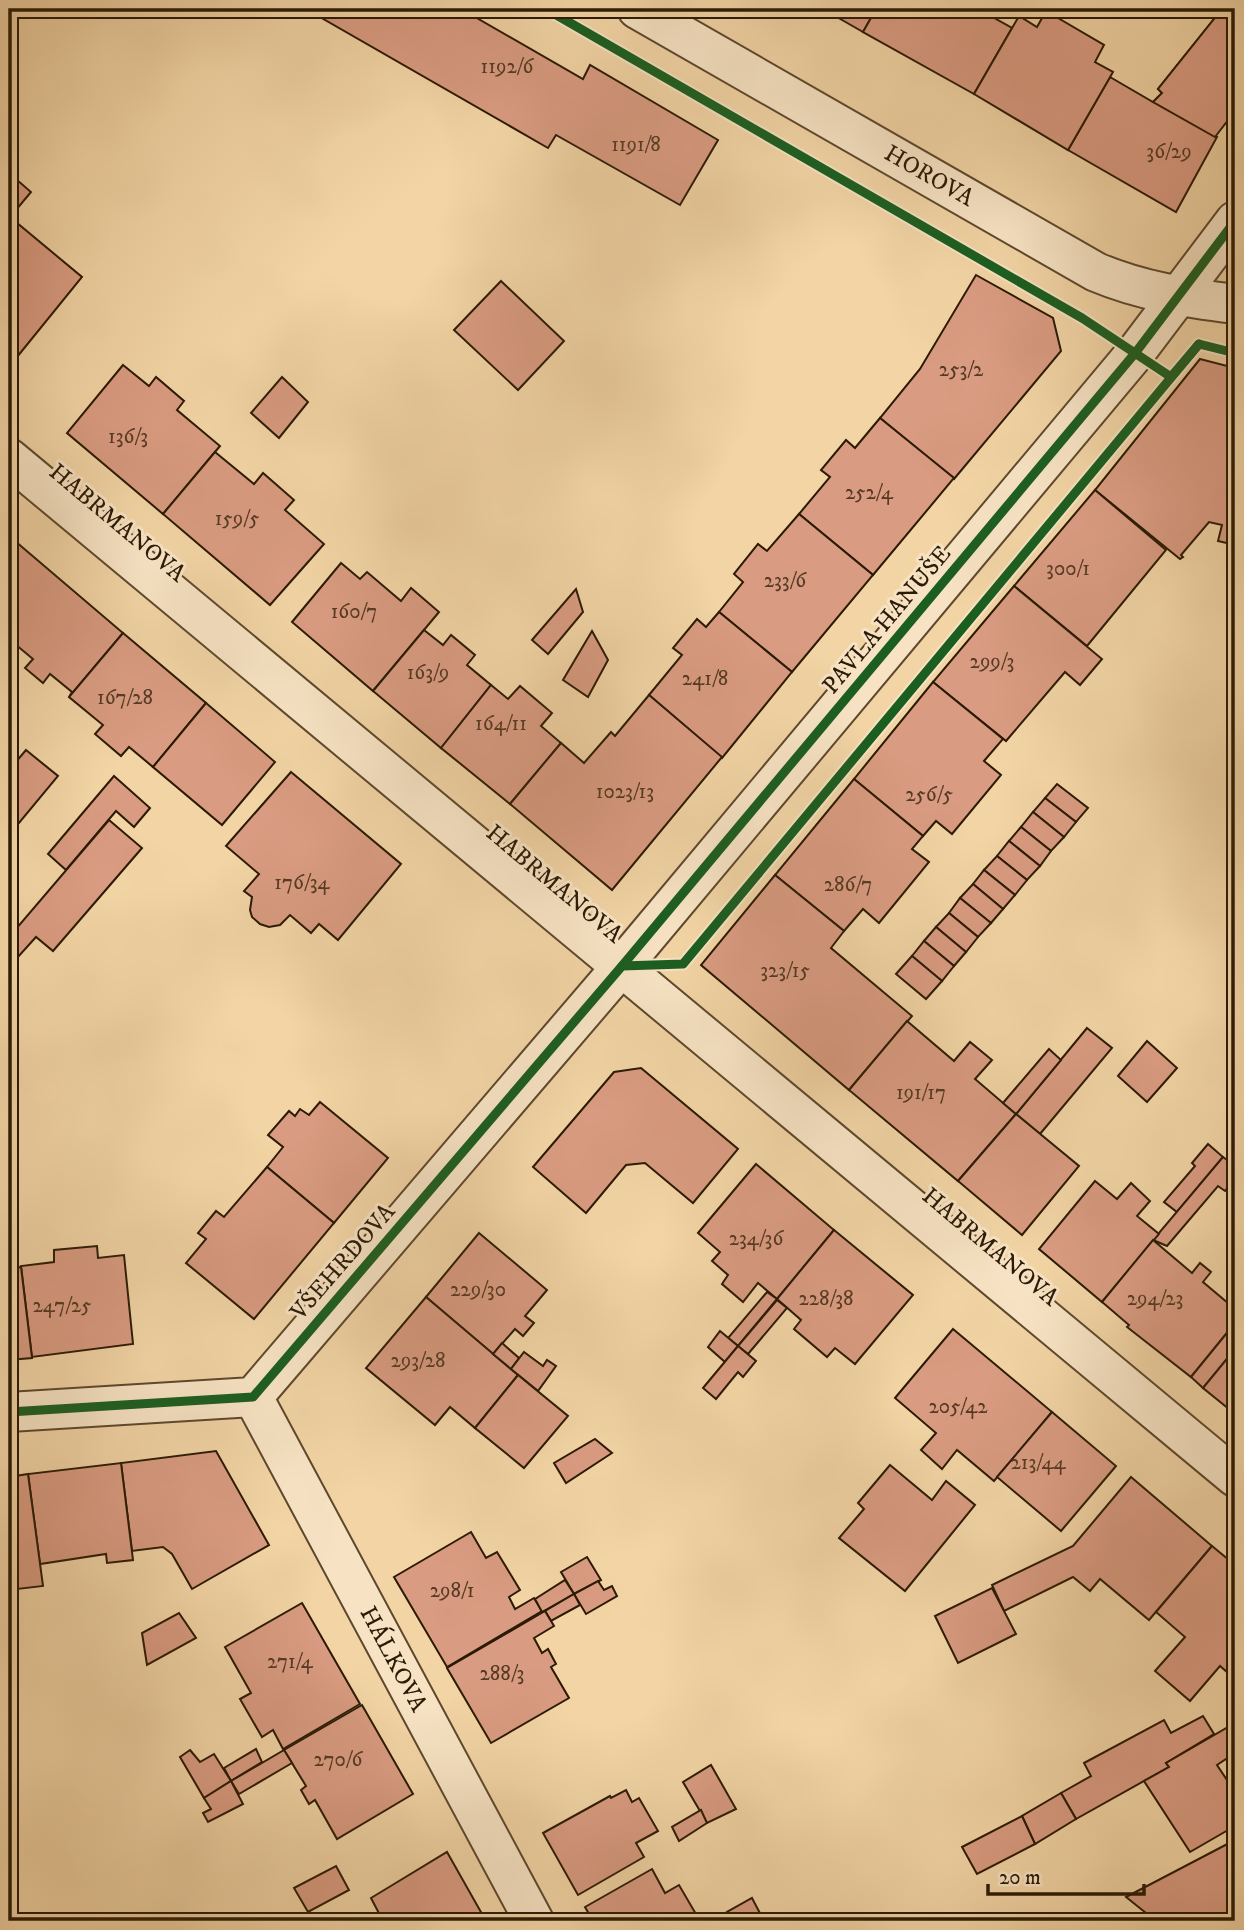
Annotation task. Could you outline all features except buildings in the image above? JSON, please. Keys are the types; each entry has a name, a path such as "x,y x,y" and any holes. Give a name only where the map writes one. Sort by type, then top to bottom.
{"street":[{"name":"HOROVA","path":"638,9 1096,272 1131,285 1179,297 1235,304"},
{"name":"PAVLA HANUŠE","path":"622,965 1136,352 1235,221"},
{"name":"HABRMANOVA","path":"9,458 1235,1476"},
{"name":"VŠEHRDOVA","path":"253,1397 622,965"},
{"path":"9,1412 253,1397"},
{"name":"HÁLKOVA","path":"253,1397 534,1921"}],"cycle path":[{"path":"546,9 1082,318 1171,377 1199,344 1235,353"},
{"path":"9,1412 253,1397 622,966 1136,352 1235,221"},
{"path":"622,966 683,964 1199,344"}]}
